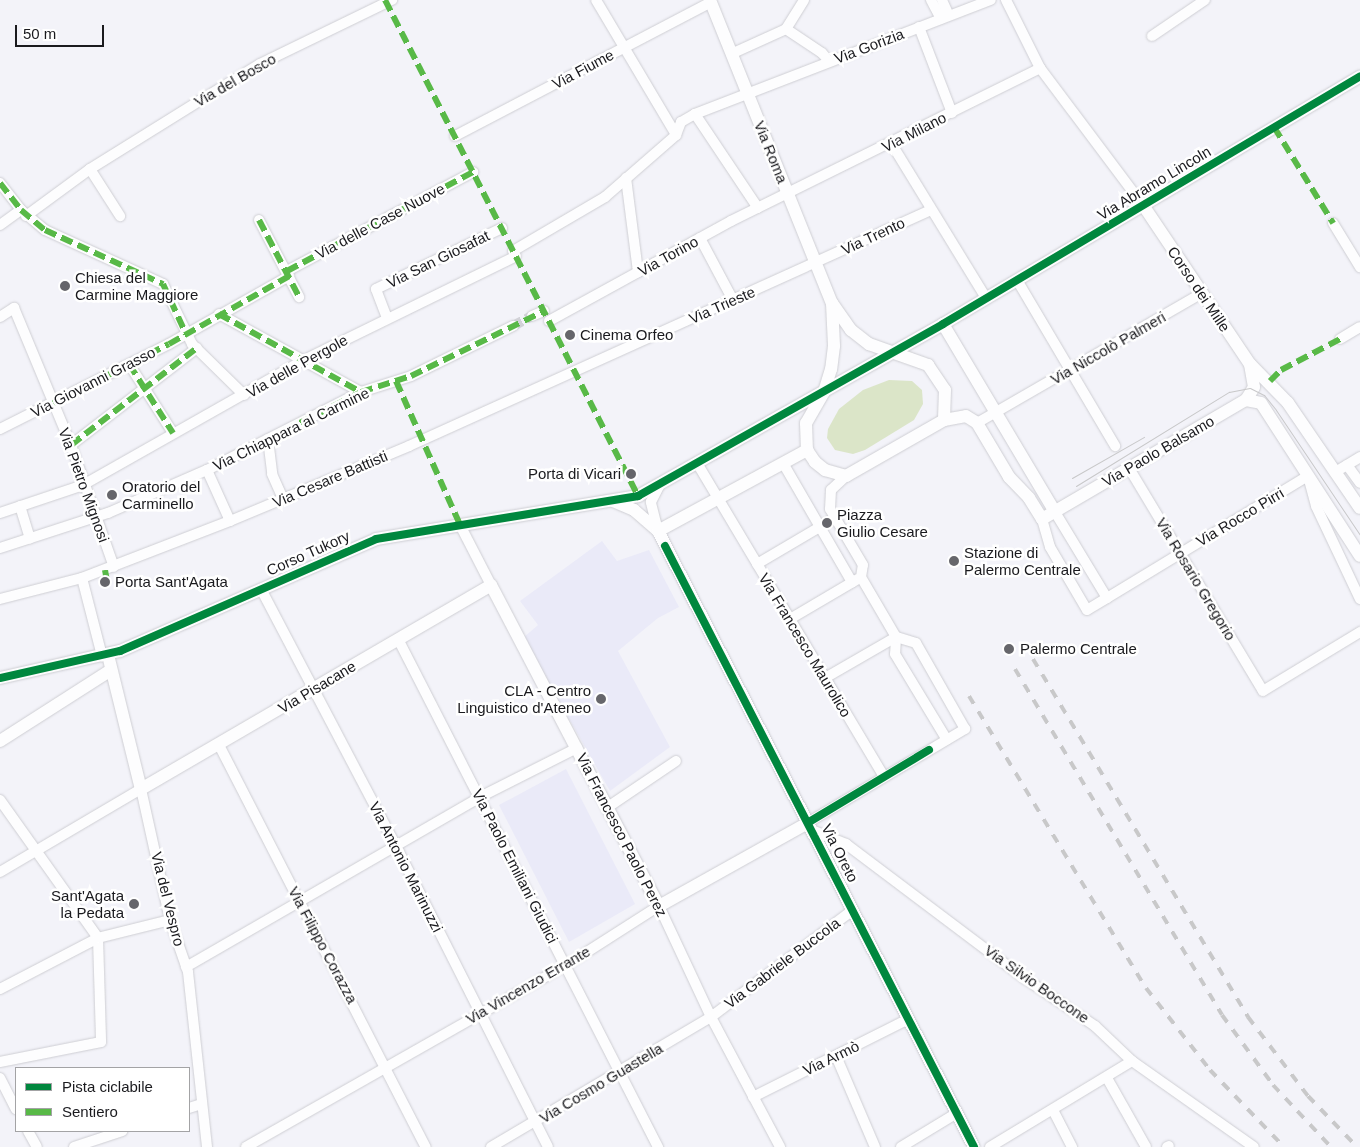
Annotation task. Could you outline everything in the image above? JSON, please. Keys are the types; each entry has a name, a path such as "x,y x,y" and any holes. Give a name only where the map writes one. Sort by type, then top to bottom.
{"street":[{"path":"596,0 676,135"},
{"path":"731,54 786,29 804,0"},
{"path":"931,0 945,18"},
{"path":"942,0 945,18"},
{"name":"Via Gorizia","path":"695,114 747,92 991,0"},
{"name":"Corso dei Mille","path":"1006,0 1040,68 1143,205 1250,364 1280,392 1342,468 1360,483"},
{"path":"1152,36 1206,0"},
{"name":"Via Fiume","path":"454,136 711,1"},
{"name":"Via Roma","path":"711,1 832,303"},
{"name":"Via del Bosco","path":"0,225 24,213 154,128 260,64 390,2"},
{"path":"919,27 952,113"},
{"path":"786,29 822,53 829,62"},
{"name":"Via Milano","path":"788,194 892,144 1040,68"},
{"name":"Via Abramo Lincoln","path":"824,392 1018,280 1360,76"},
{"path":"695,114 758,208"},
{"name":"Via delle Pergole","path":"0,513 83,485 304,360 515,254 605,197 676,135 681,122 695,114"},
{"path":"892,144 986,298"},
{"path":"90,169 120,216"},
{"name":"Via delle Case Nuove","path":"219,314 288,273 473,172"},
{"path":"626,178 638,272"},
{"path":"0,183 24,213 45,230 163,284 186,334 197,348 244,395"},
{"name":"Via Torino","path":"549,321 700,238 788,194"},
{"name":"Via Trento","path":"815,263 931,210"},
{"path":"259,220 299,297"},
{"path":"1332,223 1360,267"},
{"name":"Via San Giosafat","path":"387,318 376,289 502,228"},
{"path":"700,238 733,300"},
{"name":"Via Trieste","path":"575,371 815,263"},
{"path":"1018,280 1115,446"},
{"name":"Via Niccolò Palmeri","path":"977,423 1202,293"},
{"path":"832,303 851,330 869,344 892,354 920,360 936,373 945,390 944,420"},
{"path":"832,303 834,346 824,392 806,423 806,450 825,470 846,476"},
{"name":"Via Pietro Mignosi","path":"0,317 14,308 71,444 94,517 114,567"},
{"path":"532,316 544,311"},
{"path":"219,314 361,392"},
{"name":"Via Giovanni Grasso","path":"0,429 129,364 219,314"},
{"path":"943,324 1107,598"},
{"name":"Via Chiappara al Carmine","path":"0,548 94,517 207,470 361,392 411,376 513,326"},
{"path":"1340,339 1360,327"},
{"path":"71,444 197,348"},
{"path":"129,364 173,433"},
{"path":"1250,364 1254,389 1246,400 1261,403 1360,556"},
{"name":"Via Cesare Battisti","path":"0,599 82,578 114,567 283,499 575,371"},
{"name":"Corso Tukory","path":"0,678 105,655 376,539 638,496 824,392"},
{"name":"Via Paolo Balsamo","path":"1042,519 1246,400"},
{"path":"790,619 856,580 864,565 830,509 829,498 837,482 944,420 962,415 977,423 1009,477 1029,498 1042,519"},
{"path":"268,439 272,474 283,499"},
{"path":"658,531 806,450"},
{"path":"1342,468 1360,457"},
{"name":"Via Francesco Maurolico","path":"697,463 884,777"},
{"path":"783,463 820,527 896,637 916,643 965,729 884,777 811,826"},
{"name":"Via Rosario Gregorio","path":"1129,468 1182,553 1263,691 1360,632"},
{"name":"Corso dei Mille","path":"1342,468 1360,508"},
{"path":"207,470 230,521"},
{"path":"1308,476 1316,506 1360,599"},
{"name":"Via Rocco Pirri","path":"1042,519 1050,547 1088,610 1308,476"},
{"path":"658,531 651,502 660,483"},
{"path":"612,501 634,510 658,531"},
{"path":"20,506 30,538"},
{"path":"757,564 835,518"},
{"name":"Via Francesco Paolo Perez","path":"460,525 659,906 711,1017 780,1147"},
{"name":"Via Oreto","path":"658,531 974,1147"},
{"path":"82,578 105,655"},
{"name":"Via Pisacane","path":"141,789 492,585"},
{"name":"Via Antonio Marinuzzi","path":"261,589 396,847 548,1147"},
{"path":"825,678 896,637"},
{"path":"896,637 895,654 947,740"},
{"name":"Via Paolo Emiliani Giudici","path":"398,639 658,1147"},
{"name":"Via del Vespro","path":"105,655 112,670 170,920 186,967 200,1104 207,1147"},
{"path":"0,741 112,670"},
{"name":"Via Filippo Corazza","path":"219,745 386,1065 426,1147"},
{"path":"186,967 301,903 480,797 577,748"},
{"path":"608,807 676,761"},
{"path":"0,872 141,789"},
{"path":"0,800 98,938 101,1042 0,1062"},
{"name":"Via Vincenzo Errante","path":"246,1147 386,1065 565,966 659,906 811,826"},
{"name":"Via Silvio Boccone","path":"811,826 846,844 1024,978 1095,1026 1132,1061 1254,1147"},
{"name":"Via Gabriele Buccola","path":"711,1017 854,910"},
{"path":"0,989 98,938 170,920"},
{"name":"Via Cosmo Guastella","path":"491,1147 711,1017"},
{"name":"Via Armò","path":"753,1097 909,1019"},
{"path":"836,1056 875,1147"},
{"path":"990,1147 1107,1078 1132,1061"},
{"path":"0,1078 15,1107"},
{"path":"1107,1078 1146,1147"},
{"path":"190,1108 200,1104"},
{"path":"1052,1110 1072,1147"},
{"path":"902,1147 957,1114"},
{"path":"29,1132 37,1147"},
{"path":"74,1147 119,1132"}],"shaded area":[{"name":"CLA - Centro Linguistico d'Ateneo","path":"602,541 617,561 649,550 679,607 658,618 618,651 670,747 610,791 523,638 538,625 520,601"},
{"path":"566,769 635,904 569,942 499,805"}],"green space":[{"path":"889,380 912,381 922,390 923,404 914,420 865,450 853,454 835,450 827,438 828,429 839,409 863,390"}],"tunnel":[{"path":"513,326 532,316"}],"tram line":[{"path":"1076,486 1229,392 1250,388 1264,395 1276,410 1360,535"},
{"path":"1072,478 1144,437"}],"railway":[{"path":"1033,659 1248,1017 1308,1096 1357,1147"},
{"path":"1015,669 1222,1015 1273,1085 1331,1147"},
{"path":"969,696 1146,988 1210,1070 1284,1147"}],"marked path":[{"path":"385,0 638,496"},
{"path":"1274,127 1333,223"},
{"path":"287,271 473,172"},
{"path":"0,183 21,210 45,230 163,284 186,334"},
{"path":"259,220 299,297"},
{"path":"53,403 169,344 289,276"},
{"path":"268,439 361,392 411,376 544,311"},
{"path":"219,314 361,392"},
{"path":"1270,381 1281,370 1340,339"},
{"path":"71,445 197,348"},
{"path":"129,364 173,433"},
{"path":"396,381 460,525"},
{"path":"105,570 107,581"}],"cycle path":[{"path":"0,678 120,651 376,539 638,496 943,324 1360,76"},
{"path":"665,546 974,1147"},
{"path":"809,822 929,750"}],"place":[{"name":"Chiesa del Carmine Maggiore","path":"65,286"},
{"name":"Cinema Orfeo","path":"570,335"},
{"name":"Porta di Vicari","path":"631,474"},
{"name":"Oratorio del Carminello","path":"112,495"},
{"name":"Piazza Giulio Cesare","path":"827,523"},
{"name":"Stazione di Palermo Centrale","path":"954,561"},
{"name":"Porta Sant'Agata","path":"105,582"},
{"name":"Palermo Centrale","path":"1009,649"},
{"name":"CLA - Centro Linguistico d'Ateneo","path":"601,699"},
{"name":"Sant'Agata la Pedata","path":"134,904"}]}
